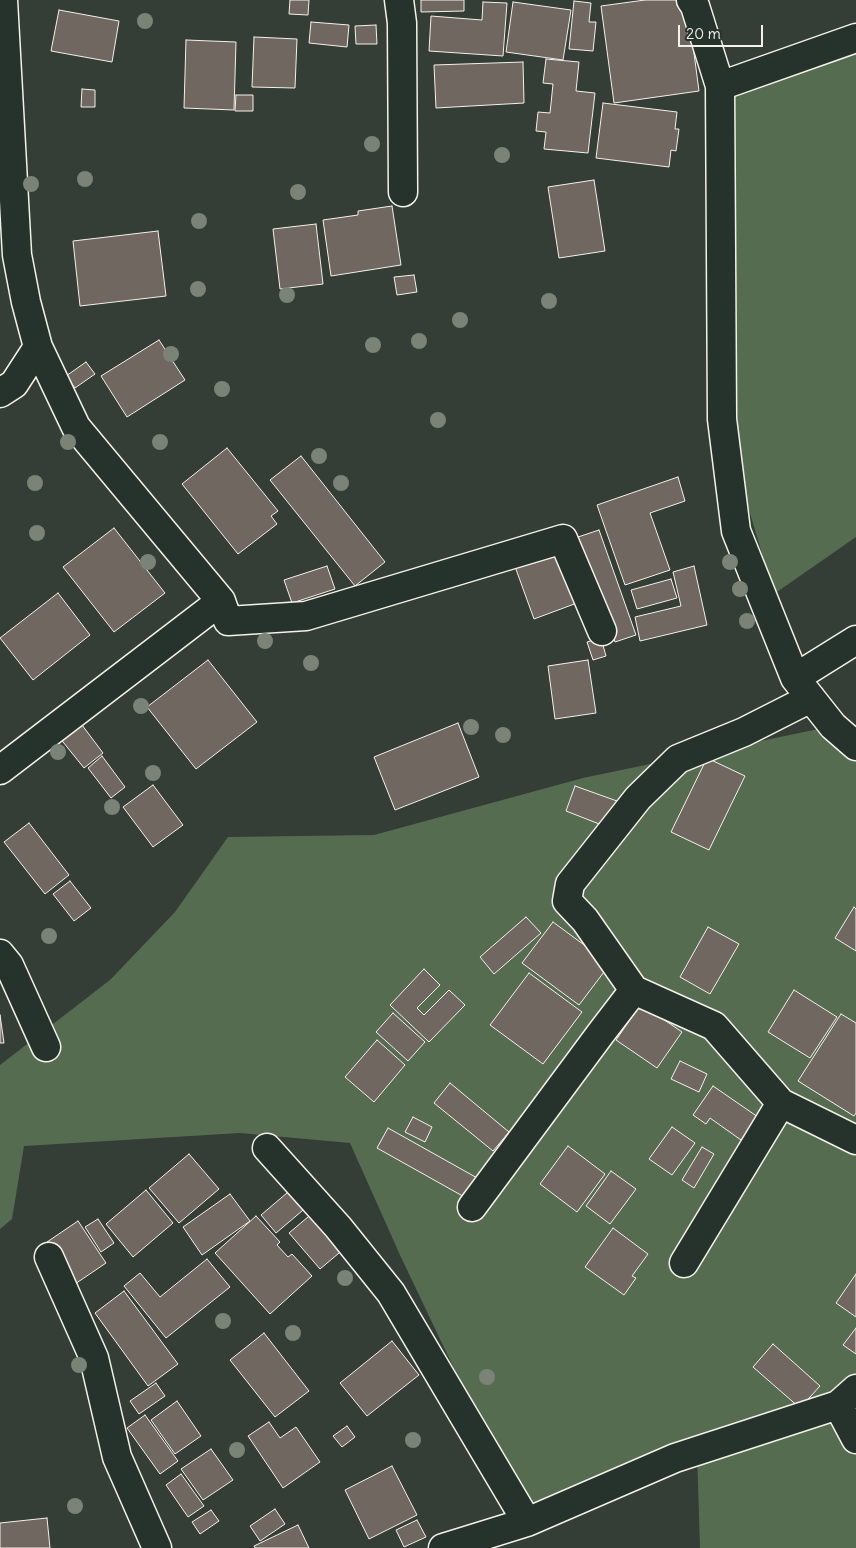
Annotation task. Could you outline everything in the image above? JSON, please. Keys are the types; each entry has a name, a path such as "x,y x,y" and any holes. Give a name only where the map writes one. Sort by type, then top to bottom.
{"street":[{"path":"3,0 17,255 26,302 38,347 76,427 221,601 228,621 306,616 563,538 602,631"},
{"path":"399,0 402,23 403,192"},
{"path":"691,0 695,6 720,86 722,419 736,531 803,688 833,726 856,746"},
{"path":"720,86 856,38"},
{"path":"0,393 14,384 38,347"},
{"path":"0,770 221,601"},
{"path":"856,640 803,688 744,732 678,759 638,798 570,884 566,901 585,920 634,990 714,1026 781,1103 856,1140"},
{"path":"0,954 9,965 46,1046"},
{"path":"472,1207 634,990"},
{"path":"684,1263 781,1103"},
{"path":"267,1148 338,1227 392,1293 527,1522"},
{"path":"49,1257 94,1358 117,1457 157,1548"},
{"path":"443,1548 527,1522 675,1458 847,1397 856,1439"}],"green space":[{"path":"856,51 856,537 774,594 722,419 730,96"},
{"path":"833,726 856,746 856,1389 838,1405 856,1424 856,1548 700,1548 697,1451 527,1522 400,1255 350,1143 240,1133 24,1146 12,1219 0,1229 0,1065 110,980 175,912 228,837 374,835 583,778"}],"building":[{"path":"290,0 309,0 308,15 289,14"},
{"path":"421,0 464,0 464,11 421,12"},
{"path":"645,0 687,0 699,91 614,103 601,6"},
{"path":"574,1 591,3 589,22 596,22 593,51 569,49"},
{"path":"483,2 507,3 503,56 429,51 431,16 482,20"},
{"path":"513,2 571,10 563,60 506,52"},
{"path":"59,10 119,21 112,62 51,51"},
{"path":"311,22 349,25 347,47 309,43"},
{"path":"376,25 377,44 356,44 355,26"},
{"path":"254,37 297,39 295,88 252,87"},
{"path":"186,40 236,42 234,110 184,108"},
{"path":"546,59 579,62 576,91 595,93 588,153 544,149 546,132 536,131 538,112 550,113 553,84 543,83"},
{"path":"523,62 524,103 436,108 434,65"},
{"path":"82,89 95,90 95,107 81,107"},
{"path":"236,95 253,95 253,111 235,111"},
{"path":"603,103 677,112 675,129 679,129 676,151 671,150 669,167 596,158"},
{"path":"594,180 605,251 559,258 548,187"},
{"path":"392,206 401,265 331,276 323,220 358,215 358,211"},
{"path":"316,224 323,284 280,289 273,229"},
{"path":"158,231 166,296 80,306 73,241"},
{"path":"414,275 417,292 397,295 394,277"},
{"path":"159,340 185,380 127,417 101,376"},
{"path":"86,362 95,374 75,388 66,376"},
{"path":"227,448 278,511 271,516 277,524 238,554 182,484"},
{"path":"301,456 385,562 355,586 270,480"},
{"path":"678,477 685,501 650,513 670,570 625,585 597,505"},
{"path":"114,528 165,593 114,632 63,567"},
{"path":"599,530 636,635 615,642 578,537"},
{"path":"556,545 577,603 534,619 513,561"},
{"path":"327,566 335,589 292,603 284,580"},
{"path":"694,566 707,625 640,641 635,617 681,606 673,572"},
{"path":"671,579 677,598 637,609 631,590"},
{"path":"58,593 90,635 33,680 0,638"},
{"path":"601,638 606,656 593,660 587,642"},
{"path":"208,660 257,722 196,769 147,707"},
{"path":"588,660 596,713 555,719 548,666"},
{"path":"79,721 103,753 84,768 59,737"},
{"path":"458,723 479,777 395,810 374,757"},
{"path":"102,756 125,787 111,798 88,768"},
{"path":"707,758 745,776 709,850 671,832"},
{"path":"153,785 183,825 153,847 123,807"},
{"path":"575,786 617,801 607,827 566,811"},
{"path":"29,823 69,875 45,894 4,842"},
{"path":"70,881 91,908 74,921 53,894"},
{"path":"854,907 856,909 856,951 835,938"},
{"path":"526,917 541,933 494,974 480,957"},
{"path":"553,922 610,964 579,1005 522,963"},
{"path":"708,927 739,944 710,994 680,977"},
{"path":"424,969 440,985 417,1008 424,1015 449,990 465,1005 429,1042 390,1005"},
{"path":"529,973 582,1012 543,1064 490,1025"},
{"path":"794,990 837,1017 810,1058 768,1032"},
{"path":"641,1004 682,1032 657,1068 616,1040"},
{"path":"393,1013 425,1042 408,1061 376,1032"},
{"path":"841,1014 856,1023 856,1113 854,1116 798,1081"},
{"path":"0,1015 4,1043 0,1043"},
{"path":"377,1040 405,1065 374,1102 345,1077"},
{"path":"680,1061 707,1074 699,1092 671,1079"},
{"path":"450,1083 509,1132 493,1151 434,1103"},
{"path":"713,1086 758,1117 741,1140 710,1118 706,1124 693,1115"},
{"path":"413,1117 432,1127 425,1142 405,1132"},
{"path":"672,1127 695,1143 672,1175 649,1159"},
{"path":"388,1128 479,1179 468,1199 377,1148"},
{"path":"568,1146 605,1174 577,1212 540,1184"},
{"path":"702,1147 714,1154 694,1188 682,1180"},
{"path":"189,1154 219,1189 179,1223 149,1188"},
{"path":"611,1171 636,1189 610,1224 586,1206"},
{"path":"294,1187 309,1205 276,1233 261,1215"},
{"path":"146,1190 173,1223 133,1257 106,1224"},
{"path":"230,1194 250,1221 202,1255 183,1227"},
{"path":"315,1211 345,1248 320,1269 289,1233"},
{"path":"256,1216 280,1242 277,1245 288,1257 292,1254 312,1276 270,1314 215,1253"},
{"path":"98,1219 114,1243 101,1252 85,1227"},
{"path":"78,1221 106,1263 75,1284 47,1242"},
{"path":"613,1228 648,1254 632,1276 636,1278 624,1295 585,1267"},
{"path":"207,1259 230,1287 166,1338 124,1286 140,1273 160,1297"},
{"path":"856,1274 856,1317 836,1303"},
{"path":"124,1291 178,1364 148,1386 95,1313"},
{"path":"856,1328 856,1354 843,1345"},
{"path":"264,1333 309,1391 275,1417 230,1360"},
{"path":"392,1341 419,1375 367,1416 340,1383"},
{"path":"773,1344 820,1386 800,1408 753,1367"},
{"path":"156,1383 165,1396 139,1414 130,1401"},
{"path":"177,1401 201,1436 175,1454 151,1420"},
{"path":"145,1415 178,1461 160,1474 127,1428"},
{"path":"269,1422 280,1438 296,1427 320,1462 283,1488 248,1436"},
{"path":"347,1426 355,1437 342,1447 333,1436"},
{"path":"211,1449 233,1480 203,1500 181,1469"},
{"path":"392,1466 417,1515 369,1539 345,1490"},
{"path":"181,1474 204,1506 188,1517 166,1485"},
{"path":"275,1509 285,1524 260,1541 250,1526"},
{"path":"211,1510 219,1521 200,1534 192,1522"},
{"path":"47,1518 50,1548 0,1548 0,1523"},
{"path":"417,1520 426,1537 404,1547 396,1530"},
{"path":"298,1525 309,1548 255,1548 254,1546"}]}
